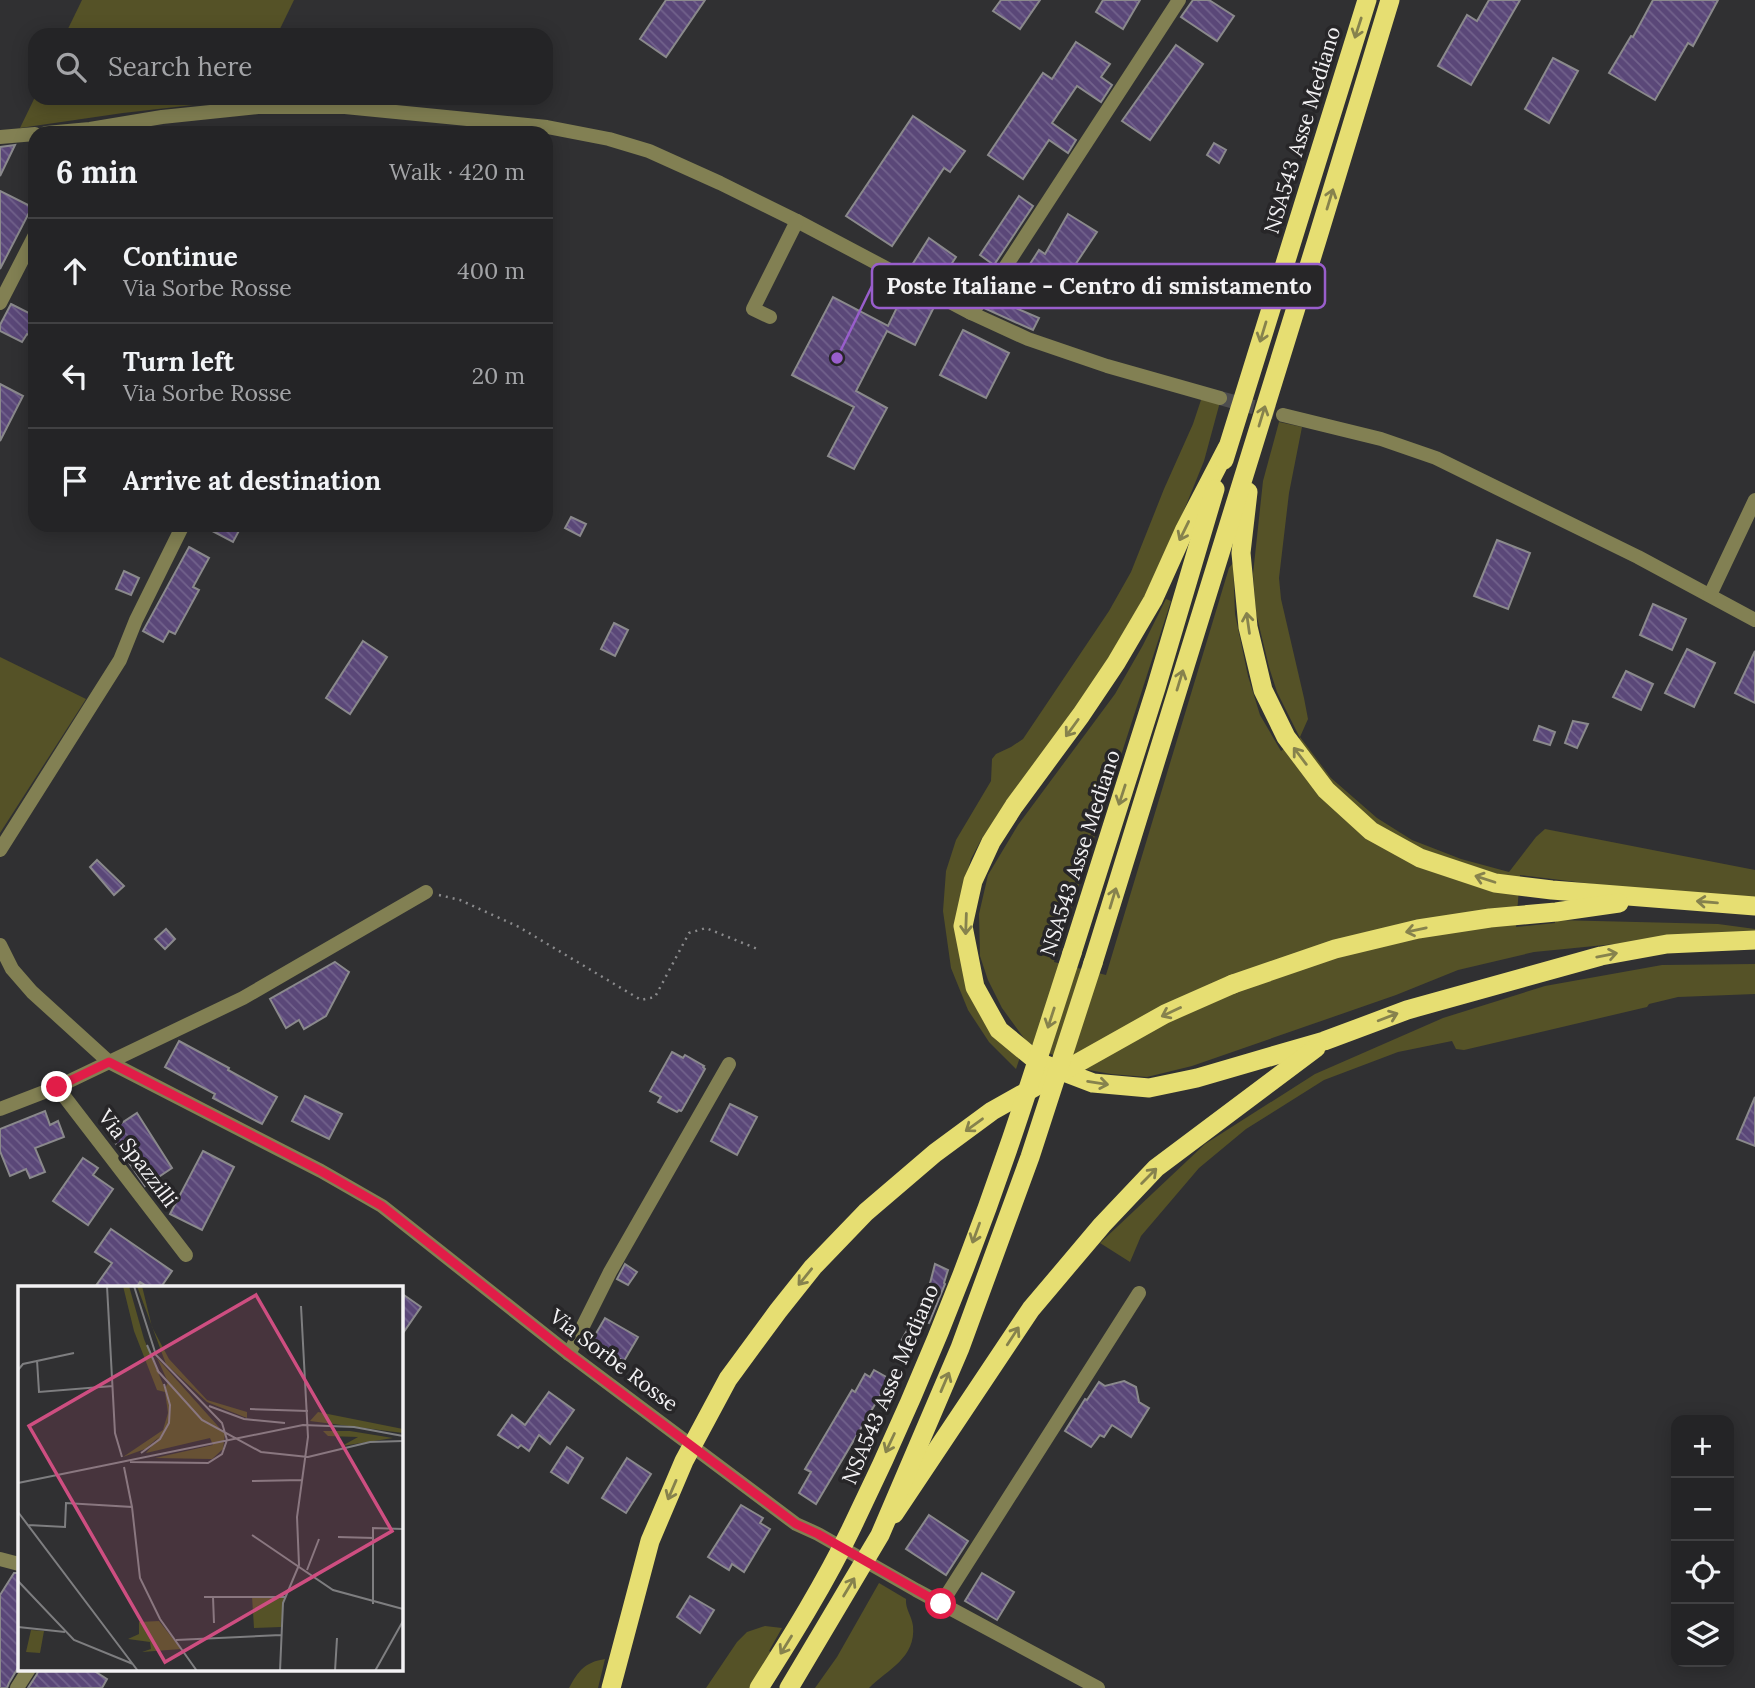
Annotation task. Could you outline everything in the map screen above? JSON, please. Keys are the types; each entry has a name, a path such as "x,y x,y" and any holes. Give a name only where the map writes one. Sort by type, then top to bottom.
{"highway":[{"name":"NSA543 Asse Mediano","path":"759,1688 796,1629 851,1529 909,1403 1010,1142 1156,688 1227,448 1367,0"},
{"name":"NSA543 Asse Mediano","path":"789,1688 880,1535 964,1336 1030,1157 1093,963 1390,0"},
{"path":"1254,442 1241,553 1248,627 1263,690 1286,737 1325,790 1371,831 1420,858 1495,883 1755,906"},
{"path":"1227,448 1185,529 1153,600 1081,715 1014,806 991,842 973,881 963,926 975,987 999,1030 1038,1062 1093,1083 1149,1088 1324,1041 1407,1010 1601,956 1667,944 1755,940"},
{"path":"611,1688 650,1541 684,1461 728,1379 813,1268 866,1212 935,1153 992,1111 1107,1045 1165,1014 1233,984 1335,949 1418,929 1658,898"},
{"path":"880,1535 1031,1310 1102,1225 1156,1168 1324,1041"}],"street":[{"path":"971,313 991,289 1179,0"},
{"path":"115,126 162,117 258,107 345,107 537,126"},
{"path":"553,128 649,150 797,221 971,313 1028,339 1107,366 1220,398"},
{"path":"0,137 28,135"},
{"path":"771,317 753,309 797,221"},
{"path":"0,303 28,249"},
{"path":"1283,415 1381,439 1436,458 1638,557 1755,620"},
{"path":"1710,595 1755,500"},
{"path":"0,850 120,660 136,620 180,532"},
{"path":"0,1109 57,1087 243,998 426,892"},
{"name":"Via Sorbe Rosse","path":"0,944 12,968 32,992 109,1062 321,1171 382,1206 569,1354 796,1524 1098,1688"},
{"path":"569,1354 610,1272 729,1064"},
{"name":"Via Spazzilli","path":"57,1087 186,1255"},
{"path":"941,1604 1139,1293"},
{"path":"0,1559 18,1563"},
{"path":"17,1688 28,1670"}],"path":[{"path":"426,892 460,900 519,927 641,1000 655,996 689,933 706,928 760,950"}],"shaded area":[{"path":"82,0 294,0 280,28 68,28"},
{"path":"31,105 193,105 123,113 20,128"},
{"path":"1202,397 1220,402 1204,461 1151,586 1091,688 982,838 971,859 961,894 960,955 1020,1057 1016,1069 989,1042 968,1010 951,968 943,911 946,871 956,840 991,781 992,759 1023,739 1109,611 1131,572"},
{"path":"1279,422 1302,427 1289,493 1279,578 1281,599 1308,719 1300,737 1331,778 1377,818 1412,840 1461,859 1509,872 1545,829 1755,870 1755,904 1520,875 1516,927 1555,923 1555,920 1718,924 1755,929 1755,936 1625,943 1534,952 1458,970 1396,995 1192,1066 1147,1077 1078,1068 1026,1041 1002,1008 980,956 979,914 988,875 1018,825 1115,694 1166,599 1171,601 1054,962 1106,975 1229,568 1233,563 1235,614 1248,676 1260,715 1281,751 1300,738 1277,692 1269,667 1256,613 1253,574 1263,481"},
{"path":"0,657 86,699 0,833"},
{"path":"1755,964 1755,994 1678,997 1649,1004 1647,1007 1464,1050 1456,1049 1452,1041 1398,1052 1324,1080 1246,1129 1199,1168 1141,1236 1130,1262 1100,1243 1205,1144 1315,1074 1443,1018 1545,986 1662,965"},
{"path":"879,1583 906,1599 913,1626 910,1647 899,1662 869,1688 815,1688 837,1657"},
{"path":"765,1626 782,1628 769,1651 772,1653 750,1688 706,1688 737,1642 747,1632"},
{"path":"605,1659 598,1688 569,1688 583,1668 592,1662"}],"building":[{"path":"666,0 705,0 666,57 640,39"},
{"path":"1001,0 1040,0 1020,29 993,11"},
{"path":"1103,0 1140,0 1123,29 1096,12"},
{"path":"1193,0 1209,0 1234,16 1217,41 1181,17"},
{"path":"1489,0 1520,0 1471,85 1438,66 1467,15 1477,21"},
{"path":"1653,0 1718,0 1693,46 1688,43 1655,100 1609,73"},
{"path":"1076,42 1110,64 1101,77 1112,85 1101,102 1077,86 1052,123 1076,140 1068,153 1049,140 1023,179 988,155 1043,73 1052,79"},
{"path":"1176,45 1203,64 1150,140 1122,121"},
{"path":"1553,58 1578,71 1549,123 1525,109"},
{"path":"913,116 965,151 950,172 944,168 892,246 846,216"},
{"path":"1214,143 1226,150 1219,163 1207,155"},
{"path":"15,145 0,176 0,147"},
{"path":"0,191 28,205 28,215 0,269"},
{"path":"1019,196 1033,206 994,265 980,255"},
{"path":"1068,214 1097,232 1061,286 1030,264 1039,250 1045,254"},
{"path":"929,238 956,257 939,283 912,265"},
{"path":"905,291 935,305 915,345 887,331 856,391 887,408 854,469 828,456 854,407 792,375 833,297 888,326"},
{"path":"995,299 1039,318 1033,330 986,309"},
{"path":"11,304 28,312 28,334 22,342 0,331 0,325"},
{"path":"963,330 1009,353 986,398 940,375"},
{"path":"0,384 23,396 0,441"},
{"path":"571,517 586,524 580,536 565,528"},
{"path":"214,532 238,532 233,542"},
{"path":"1497,540 1530,553 1508,609 1474,596"},
{"path":"189,547 209,558 193,587 199,590 175,634 169,631 163,642 143,631"},
{"path":"124,571 139,578 131,595 116,589"},
{"path":"1653,604 1686,619 1672,650 1640,635"},
{"path":"614,623 628,630 615,656 601,649"},
{"path":"363,641 387,657 350,714 326,698"},
{"path":"1687,649 1715,663 1694,707 1665,693"},
{"path":"1755,651 1755,703 1735,693"},
{"path":"1626,671 1653,684 1641,710 1613,697"},
{"path":"1573,721 1588,724 1577,748 1565,743"},
{"path":"1539,726 1555,732 1550,745 1534,740"},
{"path":"97,860 124,886 114,895 90,867"},
{"path":"166,929 175,939 165,949 155,939"},
{"path":"335,962 349,972 326,1016 304,1029 299,1020 286,1028 270,999"},
{"path":"179,1041 277,1097 262,1124 213,1098 215,1094 165,1067"},
{"path":"672,1052 683,1058 685,1055 705,1069 682,1110 677,1112 658,1102 661,1097 650,1091"},
{"path":"305,1096 342,1114 329,1139 292,1121"},
{"path":"1755,1097 1755,1146 1737,1139"},
{"path":"730,1104 757,1117 737,1155 711,1141"},
{"path":"45,1111 50,1125 58,1121 64,1137 35,1148 45,1172 30,1178 26,1169 10,1176 0,1151 0,1129"},
{"path":"137,1113 172,1168 145,1186 108,1132"},
{"path":"203,1151 234,1167 202,1230 170,1214"},
{"path":"83,1158 98,1168 93,1175 113,1189 88,1225 53,1201"},
{"path":"111,1229 172,1271 162,1286 146,1286 140,1282 138,1286 96,1286 112,1263 95,1252"},
{"path":"625,1264 637,1272 628,1285 617,1279"},
{"path":"935,1264 948,1270 945,1284 929,1323 926,1322 914,1348 901,1341 927,1295"},
{"path":"402,1294 421,1307 402,1335"},
{"path":"605,1318 638,1337 624,1361 591,1342"},
{"path":"874,1370 890,1379 816,1504 799,1493 811,1472 805,1469 852,1390 855,1392 865,1374 870,1377"},
{"path":"1124,1381 1136,1387 1139,1402 1149,1408 1131,1437 1112,1425 1104,1437 1100,1435 1091,1447 1065,1431 1099,1382 1105,1386"},
{"path":"549,1392 574,1410 550,1444 539,1435 529,1451 521,1445 518,1448 498,1435 512,1415 525,1425"},
{"path":"567,1447 583,1458 568,1483 551,1472"},
{"path":"627,1458 651,1474 626,1513 602,1498"},
{"path":"741,1505 763,1518 760,1523 770,1529 744,1572 732,1564 729,1570 708,1557"},
{"path":"929,1515 968,1541 946,1575 906,1549"},
{"path":"14,1573 18,1573 18,1668 7,1688 0,1688 0,1595"},
{"path":"982,1573 1014,1592 997,1620 965,1601"},
{"path":"690,1596 714,1610 700,1633 677,1617"},
{"path":"39,1670 93,1670 107,1679 102,1688 28,1688"}],"tunnel":[{"path":"1220,398 1283,415"}],"place":[{"name":"Poste Italiane - Centro di smistamento","path":"837,358"}],"route":[{"path":"57,1087 109,1062 321,1171 382,1206 569,1354 796,1524 941,1604"}]}
